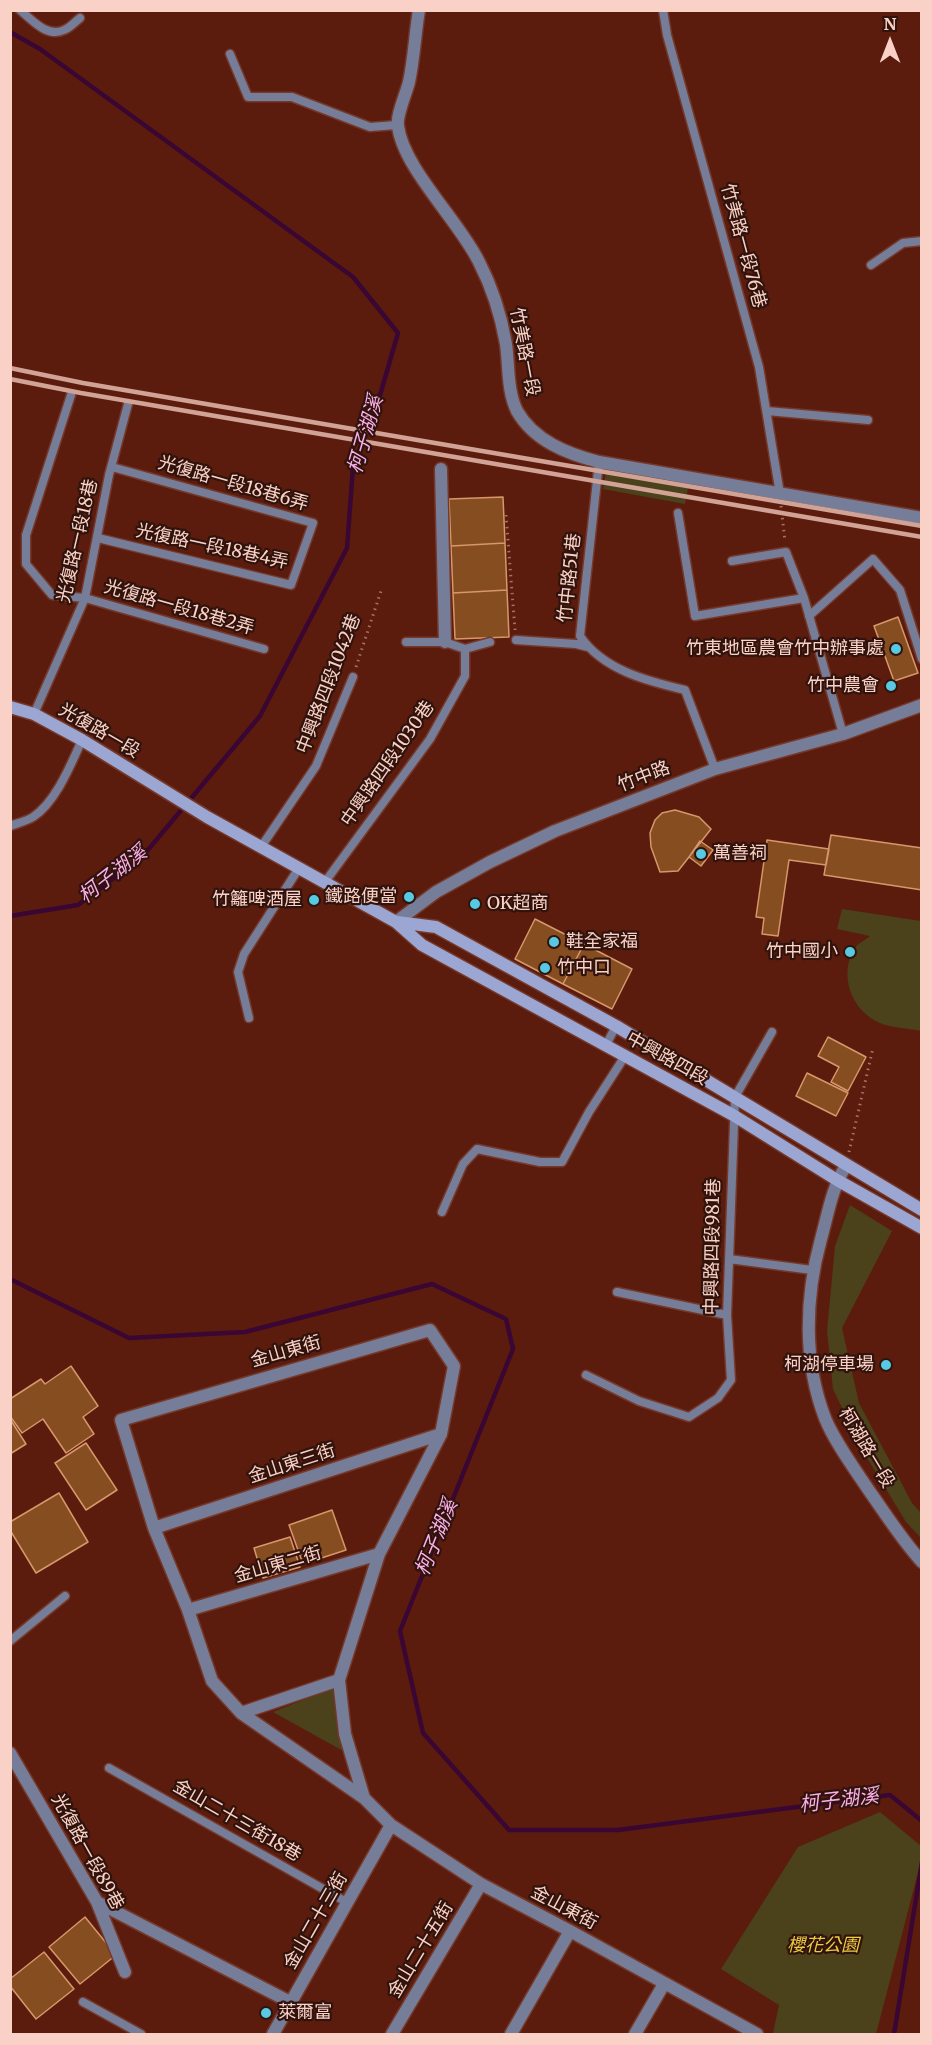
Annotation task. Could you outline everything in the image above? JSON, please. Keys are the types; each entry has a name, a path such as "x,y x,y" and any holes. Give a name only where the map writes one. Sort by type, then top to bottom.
{"main road":[{"name":"光復路一段","path":"10,707 34,714 82,740 207,817"},
{"name":"中興路四段","path":"207,817 396,922 422,945 733,1116 921,1228"},
{"name":"中興路四段","path":"396,922 436,927 616,1026 921,1210"}],"street":[{"path":"397,125 409,80 419,10"},
{"name":"竹美路一段","path":"397,125 414,166 479,261 499,310 512,396 517,410 531,428 553,446 599,462 921,518"},
{"path":"441,470 445,642"},
{"name":"竹中路","path":"396,922 436,892 508,853 555,831 715,769 843,734 921,705"},
{"name":"柯湖路一段","path":"846,1166 837,1180 812,1270 808,1322 811,1373 825,1420 860,1477 921,1562"},
{"name":"金山東街","path":"364,1798 345,1734 339,1680 379,1554 441,1434 454,1366 430,1330 121,1420 154,1528 188,1610 212,1681 241,1713 364,1798 391,1825 481,1884 757,2034"},
{"name":"金山東三街","path":"154,1528 441,1434"},
{"name":"金山東二街","path":"188,1610 379,1554"},
{"path":"241,1713 339,1680"},
{"name":"光復路一段89巷","path":"10,1753 97,1902 125,1972"},
{"name":"金山二十三街","path":"273,2034 391,1825"},
{"name":"金山二十五街","path":"392,2034 481,1884"},
{"path":"97,1902 290,2002"},
{"path":"511,2034 570,1931"},
{"path":"635,2034 664,1984"}],"lane":[{"path":"21,10 45,30 64,31 80,18"},
{"name":"竹美路一段76巷","path":"663,10 667,35 759,367 780,494"},
{"path":"230,54 248,97 292,97 370,127 397,125"},
{"path":"871,265 903,243 921,241"},
{"name":"光復路一段18巷2弄","path":"71,395 26,535 26,564 52,595 85,598 264,649"},
{"name":"光復路一段18巷","path":"34,714 85,598 112,467 128,404"},
{"path":"767,411 868,420"},
{"name":"竹中路51巷","path":"599,462 580,636 588,647 606,663 649,680 686,690 715,769"},
{"name":"光復路一段18巷6弄","path":"112,467 314,523 303,555"},
{"path":"678,513 695,616 804,597"},
{"name":"光復路一段18巷4弄","path":"98,538 291,585 303,555"},
{"path":"732,561 786,552 804,597 843,734"},
{"path":"809,616 873,559 900,590 921,659"},
{"path":"516,640 576,644 588,647"},
{"path":"406,642 445,642 465,649 490,642"},
{"name":"中興路四段1030巷","path":"325,882 430,739 465,676 465,649"},
{"name":"中興路四段1042巷","path":"261,847 316,766 353,678"},
{"path":"10,826 33,817 50,799 66,774 82,740"},
{"path":"249,1018 238,972 244,954 299,868"},
{"path":"606,1046 616,1026"},
{"path":"735,1097 772,1032"},
{"path":"442,1212 463,1164 477,1149 540,1162 562,1162 589,1112 625,1056"},
{"name":"中興路四段981巷","path":"586,1375 639,1401 689,1417 718,1398 731,1380 727,1315 735,1097"},
{"path":"729,1260 812,1270"},
{"path":"617,1292 727,1315"},
{"path":"10,1641 65,1596"},
{"name":"金山二十三街18巷","path":"110,1768 348,1903"},
{"path":"84,2002 141,2034"}],"path":[{"path":"780,494 786,552"},
{"path":"506,515 516,640"},
{"name":"中興路四段1042巷","path":"353,678 381,591"},
{"path":"846,1166 873,1048"}],"green space":[{"path":"609,457 691,472 685,504 603,489"},
{"path":"842,909 921,921 921,1031 880,1023 861,1010 855,1001 848,980 850,958 856,946 870,936 837,929"},
{"path":"850,1205 892,1231 842,1328 859,1403 912,1503 921,1513 921,1538 906,1522 863,1451 833,1389 827,1331 835,1246"},
{"path":"335,1687 345,1752 273,1712"},
{"name":"櫻花公園","path":"880,1812 921,1846 922,1857 876,2034 775,2034 773,2033 779,2005 721,1969 798,1847"}],"building":[{"path":"503,497 505,543 451,546 449,499"},
{"path":"505,543 507,590 453,593 451,546"},
{"path":"507,590 509,637 455,639 453,593"},
{"name":"竹東地區農會竹中辦事處","path":"898,617 918,673 894,681 874,626"},
{"path":"675,810 699,817 711,829 678,871 660,872 651,847 650,833 655,820 662,813"},
{"path":"831,835 922,848 922,890 824,875"},
{"path":"767,840 829,849 826,865 789,860 778,936 762,934 764,918 756,917"},
{"name":"萬善祠","path":"700,841 713,850 701,866 689,857"},
{"path":"535,919 584,944 563,984 515,959"},
{"path":"584,944 632,969 612,1009 563,984"},
{"path":"828,1037 866,1057 848,1091 831,1082 839,1067 818,1056"},
{"path":"807,1073 848,1093 836,1116 796,1096"},
{"path":"71,1366 98,1406 83,1417 94,1434 66,1453 43,1419 22,1433 10,1416 10,1399 41,1379 45,1384"},
{"path":"10,1419 26,1444 10,1454"},
{"path":"86,1443 117,1490 86,1510 55,1463"},
{"path":"59,1493 88,1542 36,1573 10,1530 10,1522"},
{"path":"332,1510 346,1550 303,1564 289,1525"},
{"path":"290,1537 300,1567 263,1578 254,1548"},
{"path":"85,1917 116,1955 80,1984 49,1947"},
{"path":"44,1952 74,1989 36,2019 10,1986 10,1979"}],"waterway":[{"name":"柯子湖溪","path":"10,32 40,49 353,277 398,333 376,409 353,467 347,548 260,716 142,857 78,905 10,916"},
{"name":"柯子湖溪","path":"10,1279 129,1338 245,1332 432,1284 506,1319 513,1349 400,1631 423,1733 509,1830 618,1830 890,1795 922,1821"},
{"name":"柯子湖溪","path":"894,2034 922,1862"}],"railway":[{"path":"10,368 83,383 922,526"},
{"path":"10,379 922,537"}],"place":[{"name":"竹東地區農會竹中辦事處","path":"896,649"},
{"name":"竹中農會","path":"891,686"},
{"name":"萬善祠","path":"701,854"},
{"name":"鐵路便當","path":"409,897"},
{"name":"竹籬啤酒屋","path":"314,900"},
{"name":"OK超商","path":"475,904"},
{"name":"鞋全家福","path":"554,942"},
{"name":"竹中國小","path":"850,952"},
{"name":"竹中口","path":"545,968"},
{"name":"柯湖停車場","path":"886,1365"},
{"name":"萊爾富","path":"266,2013"}]}
